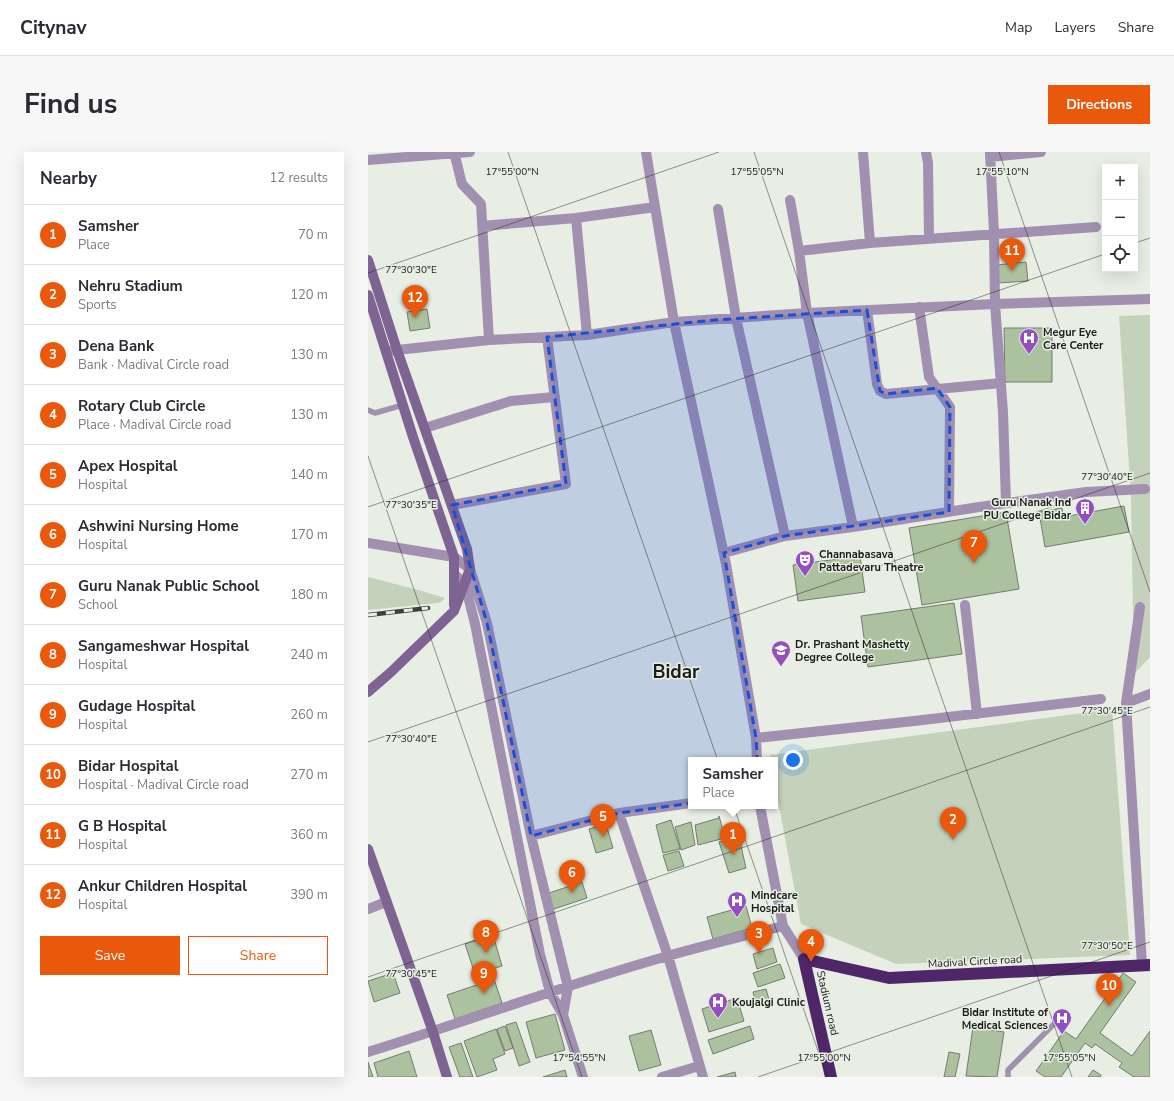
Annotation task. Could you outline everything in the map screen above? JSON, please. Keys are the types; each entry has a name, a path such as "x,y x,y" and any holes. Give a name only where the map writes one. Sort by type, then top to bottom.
{"highway":[{"name":"Madival Circle road","path":"804,959 889,978 1146,965"},
{"name":"Stadium road","path":"804,959 831,1077"}],"main road":[{"path":"368,260 397,350 467,549 470,569 454,611 391,672 368,692"},
{"path":"368,297 454,557 454,611"},
{"path":"368,850 433,1032 447,1077"}],"street":[{"path":"368,160 470,152"},
{"path":"646,152 674,322 724,553 756,738 757,757"},
{"path":"863,152 870,243"},
{"path":"926,152 929,238"},
{"path":"1006,503 1001,383 995,304 994,234 990,155 1041,152"},
{"path":"454,153 462,184 481,204 490,340"},
{"path":"790,200 799,251 807,313 854,527"},
{"path":"482,226 576,218 655,207"},
{"path":"718,209 736,318 785,536"},
{"path":"576,218 588,335"},
{"path":"799,251 929,238 1096,227"},
{"path":"386,351 490,340 588,335 674,322 807,313 995,304 1150,300"},
{"path":"919,308 929,378 950,407 949,512"},
{"path":"867,310 877,384 880,391 886,394 1001,383"},
{"path":"452,505 566,484 547,338"},
{"path":"425,428 511,401 554,397"},
{"path":"724,553 785,536 1086,492 1145,489"},
{"path":"368,543 454,557 470,569 487,623 531,836 568,987 563,1015"},
{"path":"454,574 465,584 475,624 540,954 550,992 563,1015 583,1077"},
{"path":"965,605 977,714"},
{"path":"1140,607 1126,703 1146,965"},
{"path":"1126,703 1150,694"},
{"path":"756,738 1101,699"},
{"path":"531,836 619,813 688,804"},
{"path":"761,809 783,926 804,959"},
{"path":"619,813 668,956 703,1077"},
{"path":"368,908 386,902"},
{"path":"368,1052 433,1032 550,992 668,956 783,926"},
{"path":"662,1077 699,1066"}],"lane":[{"path":"368,410 375,413 403,405"},
{"path":"1008,1077 1008,1070 1061,1017"}],"highlighted area":[{"path":"867,310 880,391 886,394 937,388 950,407 949,512 785,536 724,553 756,738 759,794 619,813 531,836 487,623 452,505 566,484 547,337 715,320"}],"green space":[{"path":"1150,315 1150,657 1134,674 1131,497 1119,316"},
{"path":"368,577 445,598 441,602 437,603 368,610"},
{"path":"1112,709 1130,955 896,964 801,924 778,800 778,757 770,757 770,755"}],"building":[{"path":"1026,262 1028,281 998,283 996,265"},
{"path":"427,309 430,328 410,331 407,312"},
{"path":"1004,328 1052,328 1052,382 1005,382"},
{"name":"Guru Nanak Ind PU College Bidar","path":"1124,506 1129,532 1045,547 1039,512 1062,508 1063,517"},
{"path":"1006,512 1019,589 922,605 909,528"},
{"path":"860,556 865,592 798,601 793,565"},
{"path":"954,603 962,654 868,667 861,616"},
{"path":"719,816 725,838 698,845 695,825 719,818"},
{"path":"671,820 680,849 663,853 656,825"},
{"path":"691,822 695,845 681,850 675,827"},
{"path":"606,824 613,848 596,853 589,829"},
{"path":"739,837 746,868 729,873 719,842"},
{"path":"679,851 684,866 668,871 663,855"},
{"path":"582,882 587,898 551,910 546,894"},
{"path":"746,906 752,928 713,939 707,917"},
{"path":"493,935 502,966 475,974 465,944"},
{"path":"773,948 777,962 757,969 753,954"},
{"path":"780,964 785,978 758,987 753,973"},
{"path":"393,973 400,993 374,1002 368,981"},
{"path":"1123,973 1136,982 1100,1033 1132,1056 1150,1031 1150,1077 1134,1077 1119,1067 1122,1063 1095,1044 1092,1048 1085,1043 1061,1077 1045,1077 1036,1071 1064,1031 1076,1039"},
{"path":"494,979 502,1003 455,1019 447,995"},
{"path":"766,989 770,1003 757,1007 753,992"},
{"path":"737,998 744,1021 709,1032 702,1009"},
{"path":"555,1014 565,1050 536,1058 526,1022"},
{"path":"516,1022 530,1062 519,1066 506,1025"},
{"path":"505,1026 513,1048 505,1051 497,1029"},
{"path":"750,1026 754,1039 713,1054 708,1040"},
{"path":"973,1027 1004,1032 997,1077 966,1076"},
{"path":"496,1029 505,1054 493,1059 497,1070 477,1077 464,1041"},
{"path":"651,1030 661,1065 639,1071 629,1036"},
{"path":"461,1043 473,1077 460,1077 449,1047"},
{"path":"409,1051 417,1077 378,1077 374,1063"},
{"path":"949,1052 960,1054 955,1077 944,1077"},
{"path":"368,1062 373,1077 368,1077"},
{"path":"565,1070 567,1077 543,1077"},
{"path":"1093,1070 1101,1075 1100,1077 1088,1077"},
{"path":"735,1072 736,1077 717,1077"}],"railway":[{"path":"368,615 428,608"}],"place":[{"name":"G B Hospital","path":"1012,271"},
{"name":"Ankur Children Hospital","path":"415,318"},
{"name":"Megur Eye Care Center","path":"1029,355"},
{"name":"Guru Nanak Ind PU College Bidar","path":"1085,525"},
{"name":"Guru Nanak Public School","path":"974,563"},
{"name":"Channabasava Pattadevaru Theatre","path":"805,577"},
{"name":"Dr. Prashant Mashetty Degree College","path":"781,667"},
{"name":"Apex Hospital","path":"603,837"},
{"name":"Nehru Stadium","path":"953,840"},
{"name":"Samsher","path":"733,855"},
{"name":"Ashwini Nursing Home","path":"572,893"},
{"name":"Mindcare Hospital","path":"737,918"},
{"name":"Sangameshwar Hospital","path":"486,953"},
{"name":"Dena Bank","path":"759,954"},
{"name":"Rotary Club Circle","path":"811,962"},
{"name":"Gudage Hospital","path":"484,994"},
{"name":"Bidar Hospital","path":"1109,1006"},
{"name":"Koujalgi Clinic","path":"718,1019"},
{"name":"Bidar Institute of Medical Sciences","path":"1062,1035"}],"district":[{"name":"Bidar","path":"676,671"}]}
